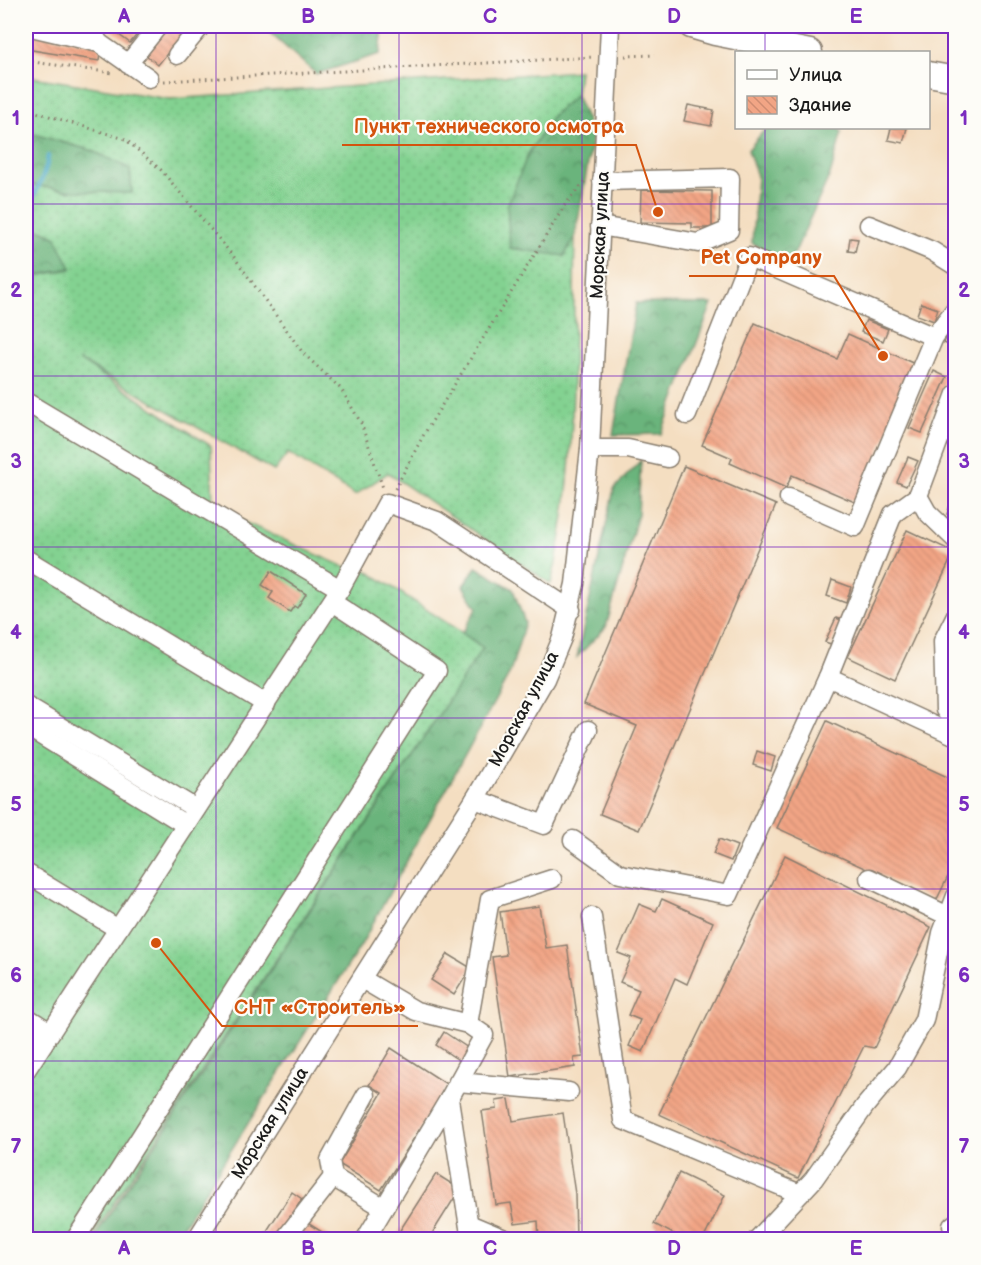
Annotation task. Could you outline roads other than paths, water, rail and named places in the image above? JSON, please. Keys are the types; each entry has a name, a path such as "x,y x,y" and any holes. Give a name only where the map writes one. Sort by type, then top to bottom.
{"main road":[{"path":"691,26 805,51"},
{"path":"930,74 956,79"}],"street":[{"path":"27,26 94,31 122,69 149,78"},
{"path":"122,69 158,26"},
{"path":"177,55 201,26"},
{"name":"Морская улица","path":"196,1239 475,799 545,679 571,610 590,449 610,26"},
{"path":"600,226 698,243 729,230 730,178 602,181"},
{"path":"869,225 932,250 956,266"},
{"path":"687,415 749,257 934,337"},
{"path":"789,498 855,527 934,337 956,308"},
{"path":"26,402 336,596 437,671 75,1239"},
{"path":"573,840 620,873 729,895 828,677 893,514 918,496 953,405"},
{"path":"590,449 628,449 668,458"},
{"path":"918,496 927,512 956,540"},
{"path":"26,1070 336,596 387,503 437,521 571,610"},
{"path":"26,559 266,704"},
{"path":"956,615 943,641 945,710 956,725"},
{"path":"828,677 956,736"},
{"path":"26,706 196,809"},
{"path":"26,726 186,825"},
{"path":"475,799 544,825 588,730"},
{"path":"26,873 118,929"},
{"path":"869,878 948,916"},
{"path":"468,1024 489,899 552,879"},
{"path":"757,1239 800,1194 897,1068 924,1020 942,933 956,896"},
{"path":"592,917 623,1120 800,1194"},
{"path":"362,980 416,1011 468,1024 484,1035 449,1099 365,1239"},
{"path":"26,1017 46,1038"},
{"path":"26,1034 46,1038"},
{"path":"458,1082 569,1092"},
{"path":"284,1239 333,1177 330,1160 366,1095"},
{"path":"449,1099 470,1232 507,1239"},
{"path":"333,1177 384,1208"},
{"path":"956,1223 952,1226 956,1234"}],"waterway":[{"path":"26,226 27,216 44,174 48,156"}],"place":[{"name":"Пункт технического осмотра","path":"658,212"},
{"name":"Pet Company","path":"883,356"},
{"name":"СНТ «Строитель»","path":"156,943"}]}
